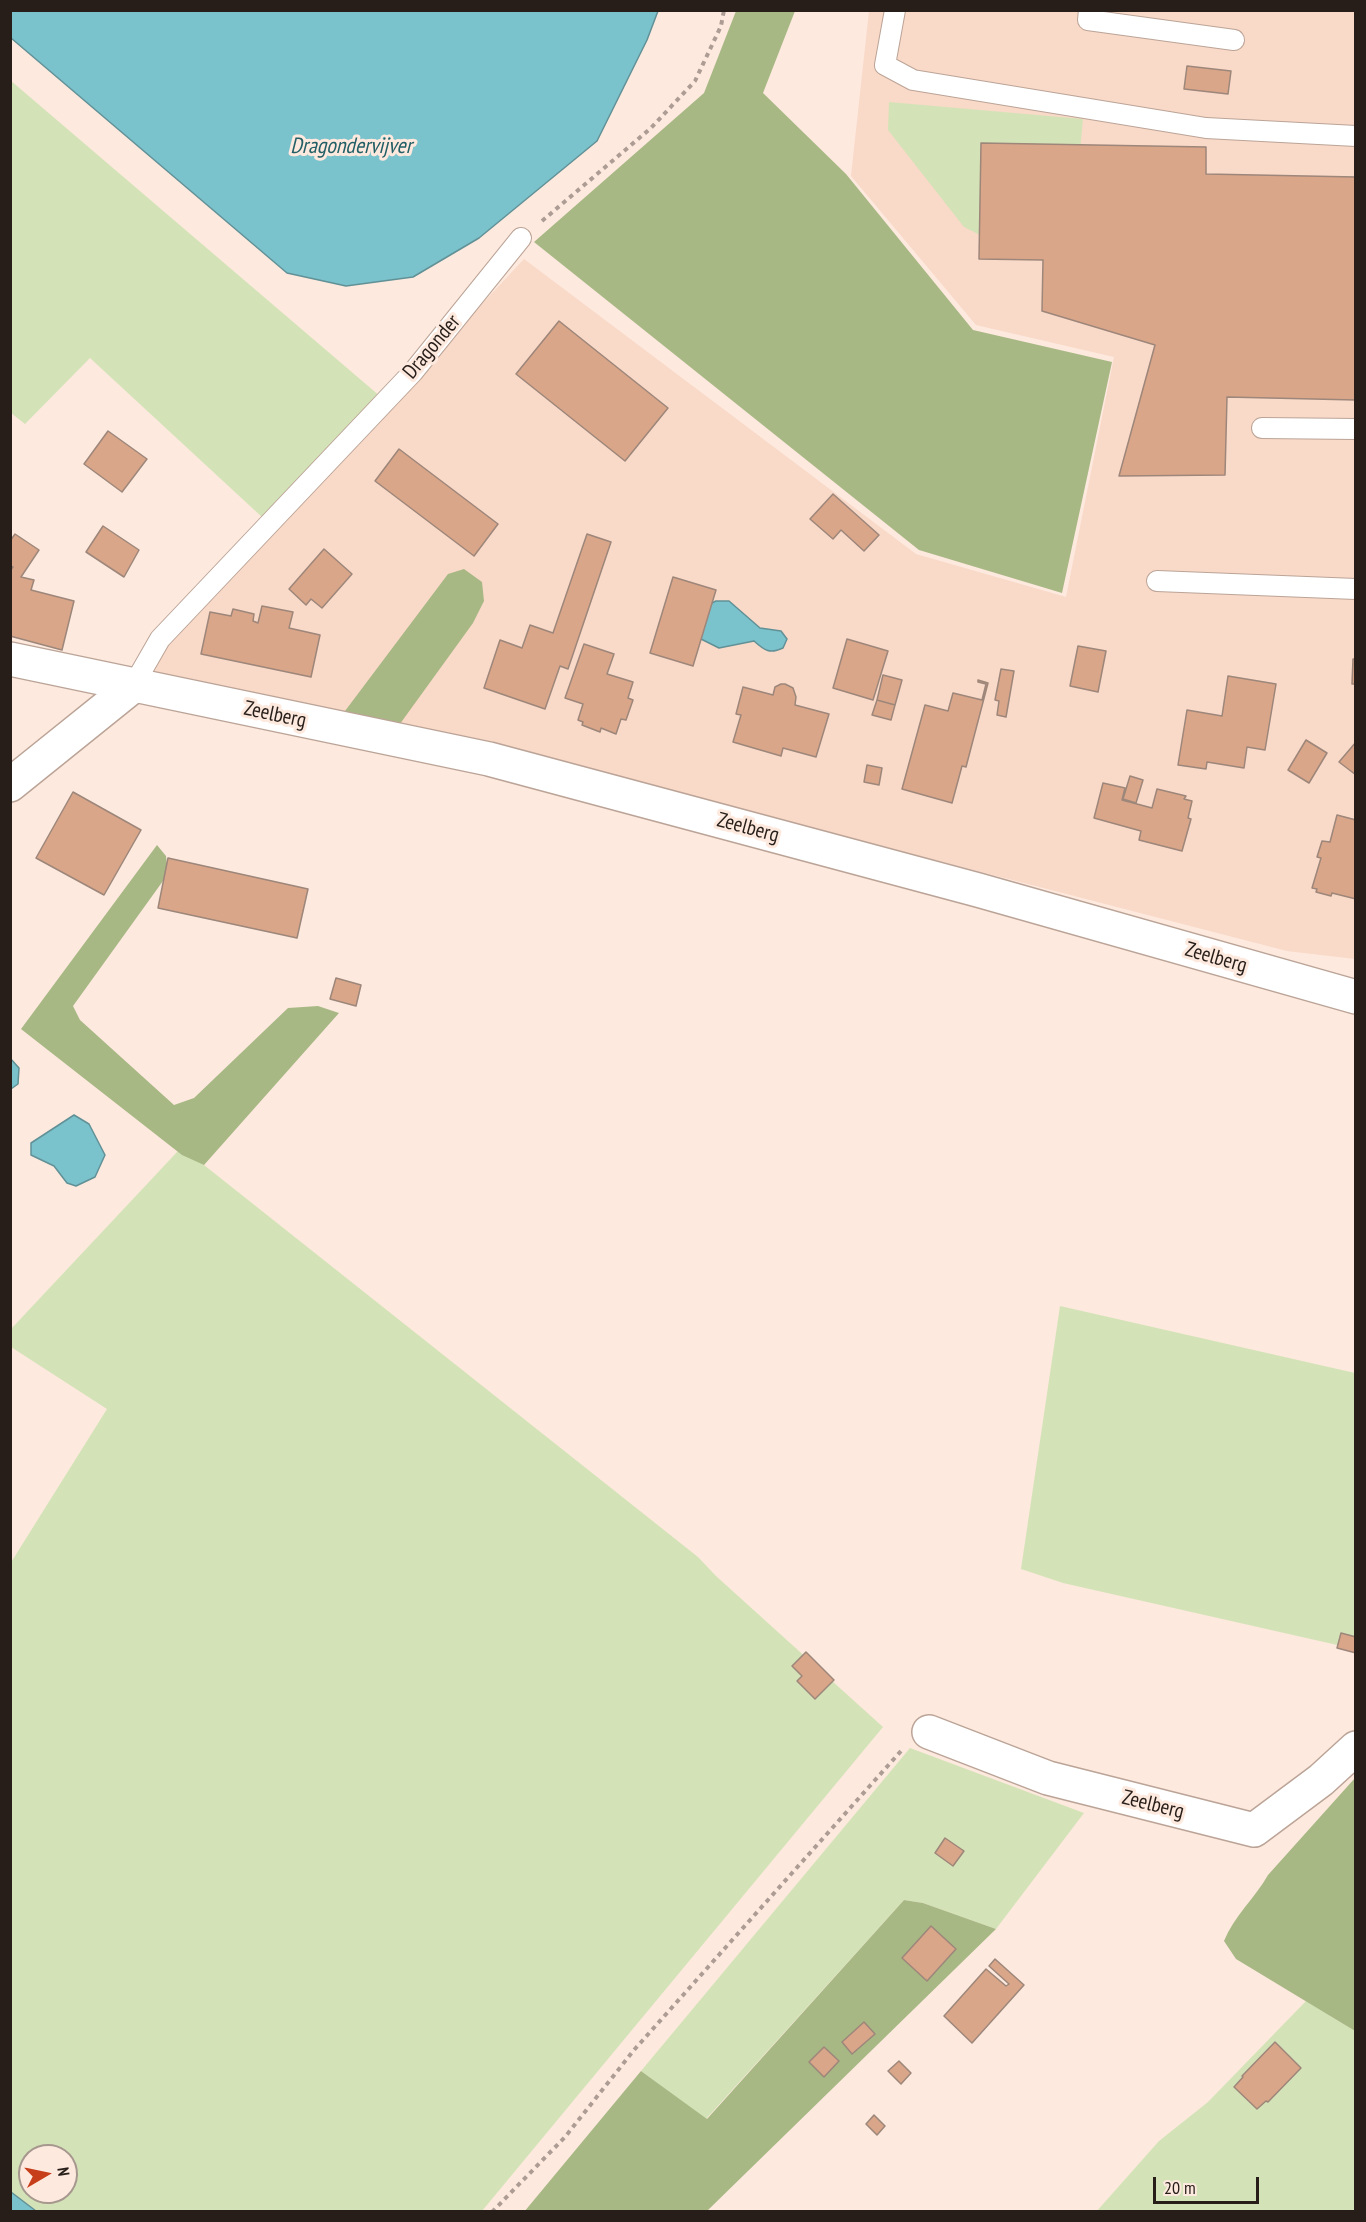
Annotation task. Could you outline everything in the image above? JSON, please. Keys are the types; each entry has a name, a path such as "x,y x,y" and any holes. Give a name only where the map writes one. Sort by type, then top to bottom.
{"street":[{"name":"Zeelberg","path":"10,659 489,759 978,890 1356,998"},
{"path":"10,785 133,686"},
{"name":"Zeelberg","path":"929,1732 1048,1778 1254,1830 1320,1780 1356,1748"}],"lane":[{"path":"896,10 885,65 913,80 1206,128 1356,136"},
{"path":"1089,10 1088,20 1234,40"},
{"name":"Dragonder","path":"133,686 160,639 413,372 521,238"},
{"path":"1262,428 1356,429"},
{"path":"1157,581 1356,589"}],"path":[{"path":"521,238 651,128 695,81 721,26 724,10"},
{"path":"492,2211 565,2138 634,2050 906,1745 929,1732"}],"shaded area":[{"path":"869,11 1355,11 1355,959 1287,951 792,823 119,692 524,259 916,554 1066,597 1114,357 976,325 851,176"}],"green space":[{"path":"736,11 795,11 763,93 846,174 973,330 1112,362 1062,593 919,550 534,242 704,93"},
{"path":"10,80 381,397 263,518 90,358 25,424 11,413"},
{"path":"889,102 1083,119 1070,258 1016,253 964,227 888,130"},
{"path":"464,569 482,582 484,601 473,623 397,728 342,715 448,574"},
{"path":"157,845 166,856 168,874 73,1006 80,1020 174,1105 194,1098 288,1008 318,1006 339,1013 204,1165 182,1155 21,1029"},
{"path":"178,1151 204,1165 698,1557 716,1576 883,1727 482,2211 36,2211 26,2204 78,2204 78,2144 18,2144 18,2198 10,2192 10,1564 107,1409 11,1347 11,1329"},
{"path":"1060,1306 1355,1373 1355,1649 1063,1583 1021,1569"},
{"path":"910,1748 1084,1813 996,1929 923,1903 904,1900 706,2119 641,2071"},
{"path":"1355,1778 1355,2031 1236,1959 1224,1941 1233,1923 1268,1875"},
{"path":"904,1900 923,1903 996,1929 707,2211 524,2212 641,2071 707,2119"},
{"path":"1306,2001 1355,2031 1355,2211 1096,2212 1159,2141 1208,2102"}],"water":[{"name":"Dragondervijver","path":"11,10 658,11 647,40 597,141 479,238 413,277 346,286 287,273 11,38"},
{"path":"716,601 729,601 760,628 781,631 787,639 783,648 775,651 768,650 754,641 719,648 701,639 699,609"},
{"path":"10,1058 19,1068 18,1084 11,1089"},
{"path":"74,1115 89,1124 105,1155 95,1177 76,1186 67,1183 54,1166 31,1155 31,1143"},
{"path":"10,2192 18,2197 18,2204 27,2204 36,2211 11,2211"}],"building":[{"path":"1187,66 1231,71 1228,94 1184,89"},
{"path":"981,143 1206,147 1206,174 1356,177 1356,400 1227,397 1225,475 1119,476 1155,345 1042,311 1043,260 979,259"},
{"path":"559,321 668,408 625,461 516,374"},
{"path":"108,431 147,459 122,492 84,464"},
{"path":"399,449 498,524 474,556 375,481"},
{"path":"833,494 879,535 864,551 841,530 833,539 810,519"},
{"path":"103,526 139,550 124,577 86,552"},
{"path":"15,534 39,550 21,577 34,580 31,590 74,601 62,650 10,636 10,571 13,567 10,566 10,541"},
{"path":"587,534 611,542 568,669 560,666 545,709 484,688 500,640 522,648 530,625 553,633"},
{"path":"324,549 352,574 322,608 311,599 306,605 289,589"},
{"path":"673,577 716,590 693,666 650,653"},
{"path":"262,606 293,612 289,628 320,635 311,677 201,654 210,612 231,616 233,609 254,614 253,621 258,623"},
{"path":"847,639 888,651 873,700 833,688"},
{"path":"584,644 614,654 607,674 633,682 628,698 633,700 626,720 621,719 616,734 601,728 600,732 582,725 583,722 578,720 583,704 565,698"},
{"path":"1078,646 1106,651 1098,692 1070,686"},
{"path":"1353,659 1356,659 1356,684 1352,684"},
{"path":"1001,669 1014,671 1006,717 997,715 999,701 995,700"},
{"path":"883,675 902,680 895,705 877,700"},
{"path":"1228,676 1276,684 1265,750 1247,747 1244,768 1207,762 1206,769 1178,765 1187,710 1222,716"},
{"path":"978,680 988,683 966,767 962,766 952,803 902,789 925,705 948,711 953,693 982,700 986,684"},
{"path":"781,684 793,688 796,697 795,705 829,714 816,757 783,748 781,756 733,742 741,715 736,714 743,687 773,695 775,687"},
{"path":"877,700 895,705 891,720 872,715"},
{"path":"1306,740 1327,753 1309,783 1288,770"},
{"path":"1356,742 1356,775 1339,762"},
{"path":"867,765 882,768 879,785 864,782"},
{"path":"1130,776 1143,780 1136,803 1123,799"},
{"path":"1103,783 1125,788 1122,800 1152,808 1157,789 1186,796 1184,799 1192,801 1188,818 1191,819 1182,851 1139,840 1141,831 1094,818"},
{"path":"73,792 141,830 104,895 36,858"},
{"path":"1337,815 1356,820 1356,899 1332,893 1331,896 1316,892 1317,889 1312,888 1321,858 1317,857 1322,841 1330,842"},
{"path":"168,858 308,889 297,938 158,908"},
{"path":"336,978 361,985 356,1006 330,999"},
{"path":"1341,1633 1356,1637 1356,1653 1337,1648"},
{"path":"806,1652 834,1680 815,1699 797,1681 802,1676 792,1666"},
{"path":"945,1838 964,1851 953,1866 935,1853"},
{"path":"931,1926 956,1949 927,1981 902,1958"},
{"path":"995,1959 1024,1985 972,2043 944,2016 986,1969 1006,1986 1009,1984 989,1966"},
{"path":"864,2022 875,2034 852,2054 842,2042"},
{"path":"1275,2042 1301,2068 1268,2102 1266,2101 1257,2109 1234,2087"},
{"path":"824,2047 839,2061 824,2077 809,2062"},
{"path":"899,2061 911,2073 901,2084 888,2071"},
{"path":"874,2115 885,2126 877,2135 866,2124"}]}
